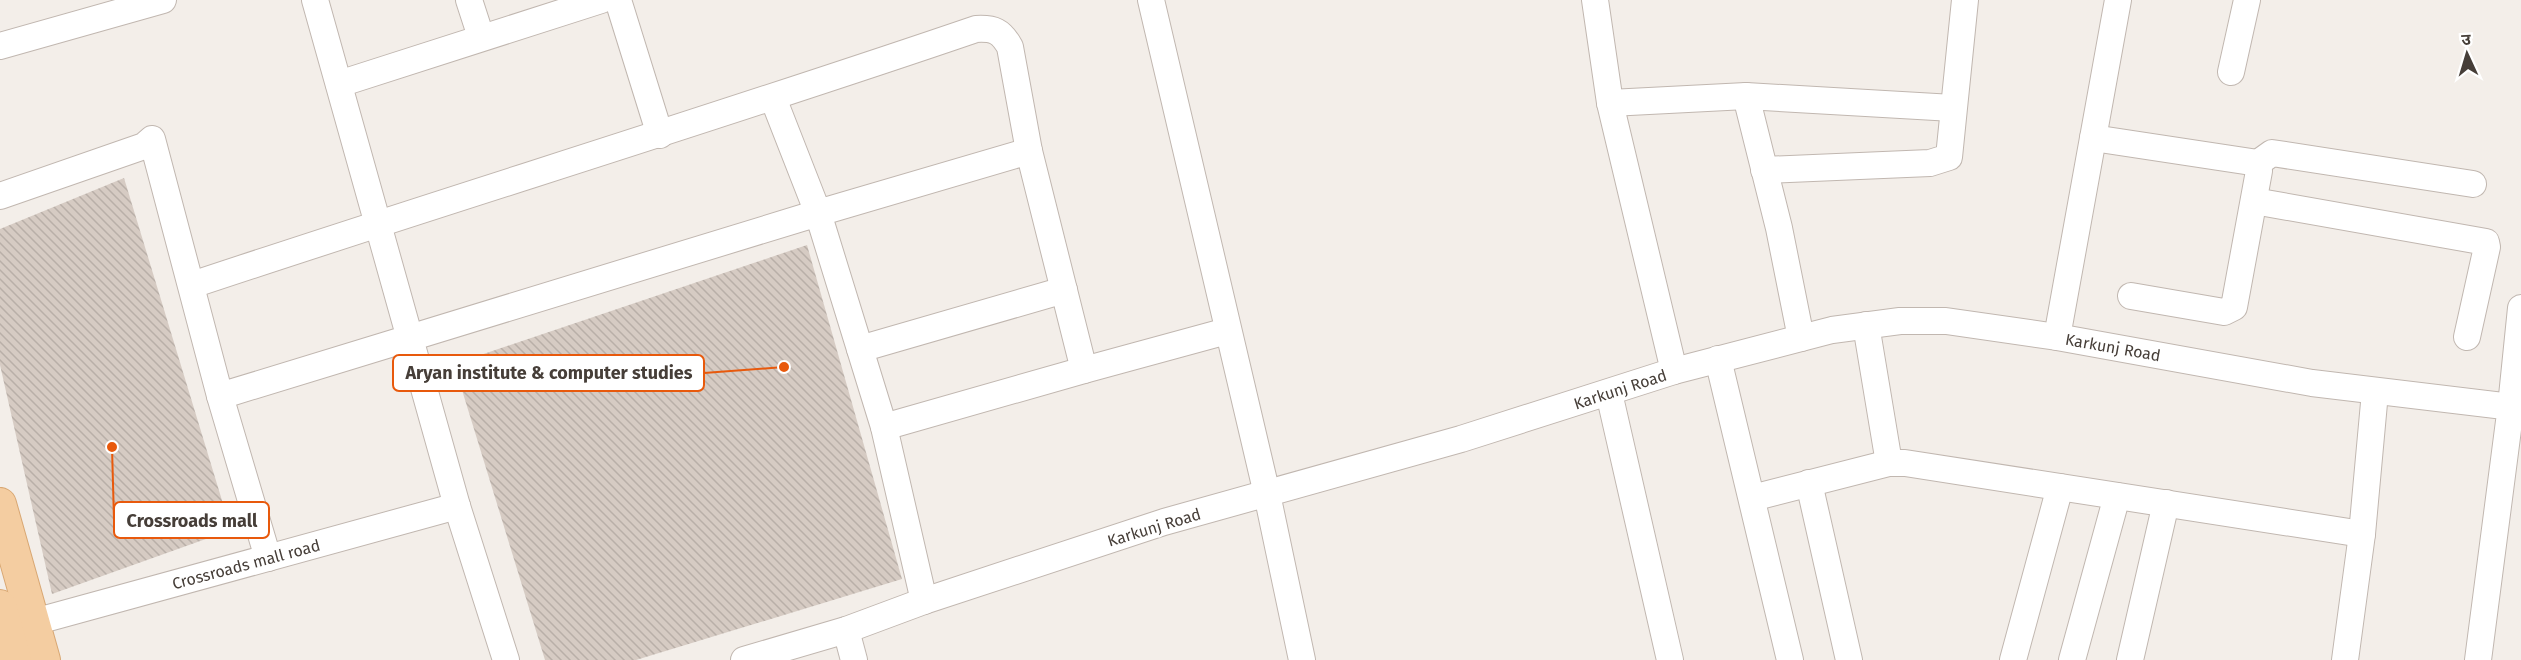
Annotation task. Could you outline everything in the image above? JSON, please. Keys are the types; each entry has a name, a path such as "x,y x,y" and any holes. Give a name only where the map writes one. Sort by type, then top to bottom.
{"main road":[{"path":"0,504 44,660"},
{"path":"0,606 15,660"}],"street":[{"path":"0,46 163,0"},
{"path":"315,0 412,336 457,506 506,660"},
{"path":"469,0 481,37"},
{"path":"339,84 601,0"},
{"path":"618,0 660,135"},
{"path":"1151,0 1267,494 1302,660"},
{"path":"1595,0 1610,103 1674,371"},
{"path":"1764,170 1943,160 1948,157 1952,143 1953,108 1965,0"},
{"path":"2231,72 2247,0"},
{"path":"2057,336 2093,138 2113,1"},
{"path":"192,285 378,223 660,135 976,29 992,28 1003,34 1010,47 1029,151 1084,370"},
{"path":"1610,103 1746,96 1953,108"},
{"path":"1746,96 1801,338"},
{"path":"773,98 818,213 884,427 924,601"},
{"path":"2093,138 2258,163 2272,153 2473,184"},
{"path":"0,196 144,146 152,139 220,396 268,558"},
{"path":"220,396 818,213 1029,151"},
{"path":"2131,296 2229,310 2236,301 2259,171 2258,163"},
{"path":"2254,201 2486,242 2487,247 2467,337"},
{"path":"860,349 1064,290"},
{"path":"2478,660 2516,407 2521,309"},
{"name":"Karkunj Road","path":"744,660 846,630 924,601 1164,522 1609,393 1674,371 1801,338 1866,325 1900,321 1946,321 2057,336 2375,392 2516,407"},
{"path":"1866,325 1889,463"},
{"path":"884,427 1227,331"},
{"path":"1718,359 1790,660"},
{"path":"2344,660 2362,534 2375,392"},
{"path":"1609,393 1670,660"},
{"path":"1752,498 1889,463 1905,463 2362,534"},
{"path":"1809,483 1849,660"},
{"path":"2013,660 2060,487"},
{"path":"2072,660 2117,496"},
{"path":"2130,660 2166,503"},
{"name":"Crossroads mall road","path":"34,622 457,506"},
{"path":"846,630 854,660"}],"building":[{"path":"124,178 231,530 52,594 0,365 0,229"},
{"path":"807,245 902,579 636,660 545,660 454,364"}],"place":[{"name":"Aryan institute & computer studies","path":"784,367"},
{"name":"Crossroads mall","path":"112,447"}]}
